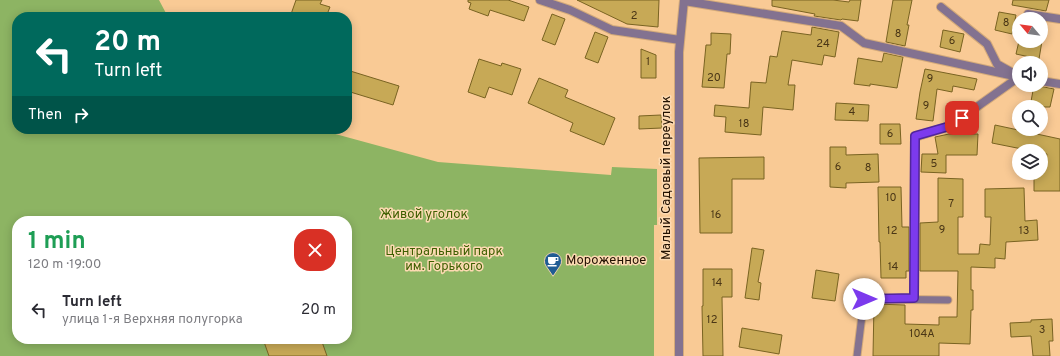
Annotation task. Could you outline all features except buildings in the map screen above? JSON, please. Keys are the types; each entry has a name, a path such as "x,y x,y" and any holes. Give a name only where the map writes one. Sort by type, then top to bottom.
{"street":[{"path":"540,0 570,10 612,30 680,40"},
{"path":"684,1 841,26 864,43 1012,75"},
{"name":"Малый Садовый переулок","path":"679,356 680,40 684,1"},
{"path":"941,7 987,44 998,64 1012,73"},
{"path":"1048,17 1060,19"},
{"path":"914,298 915,136 950,126 1012,82"},
{"path":"1048,82 1060,84"}],"lane":[{"path":"857,356 864,299 914,298 948,300"}],"green space":[{"name":"Центральный парк им. Горького","path":"0,0 159,0 165,12 12,12 12,134 335,134 438,162 611,175 612,167 657,169 657,225 654,225 654,356 0,356"}],"place":[{"name":"Мороженное","path":"553,276"}],"route":[{"path":"864,299 914,298 915,136 950,126 962,118"}],"park label":[{"name":"Живой уголок","path":"424,215"}]}
